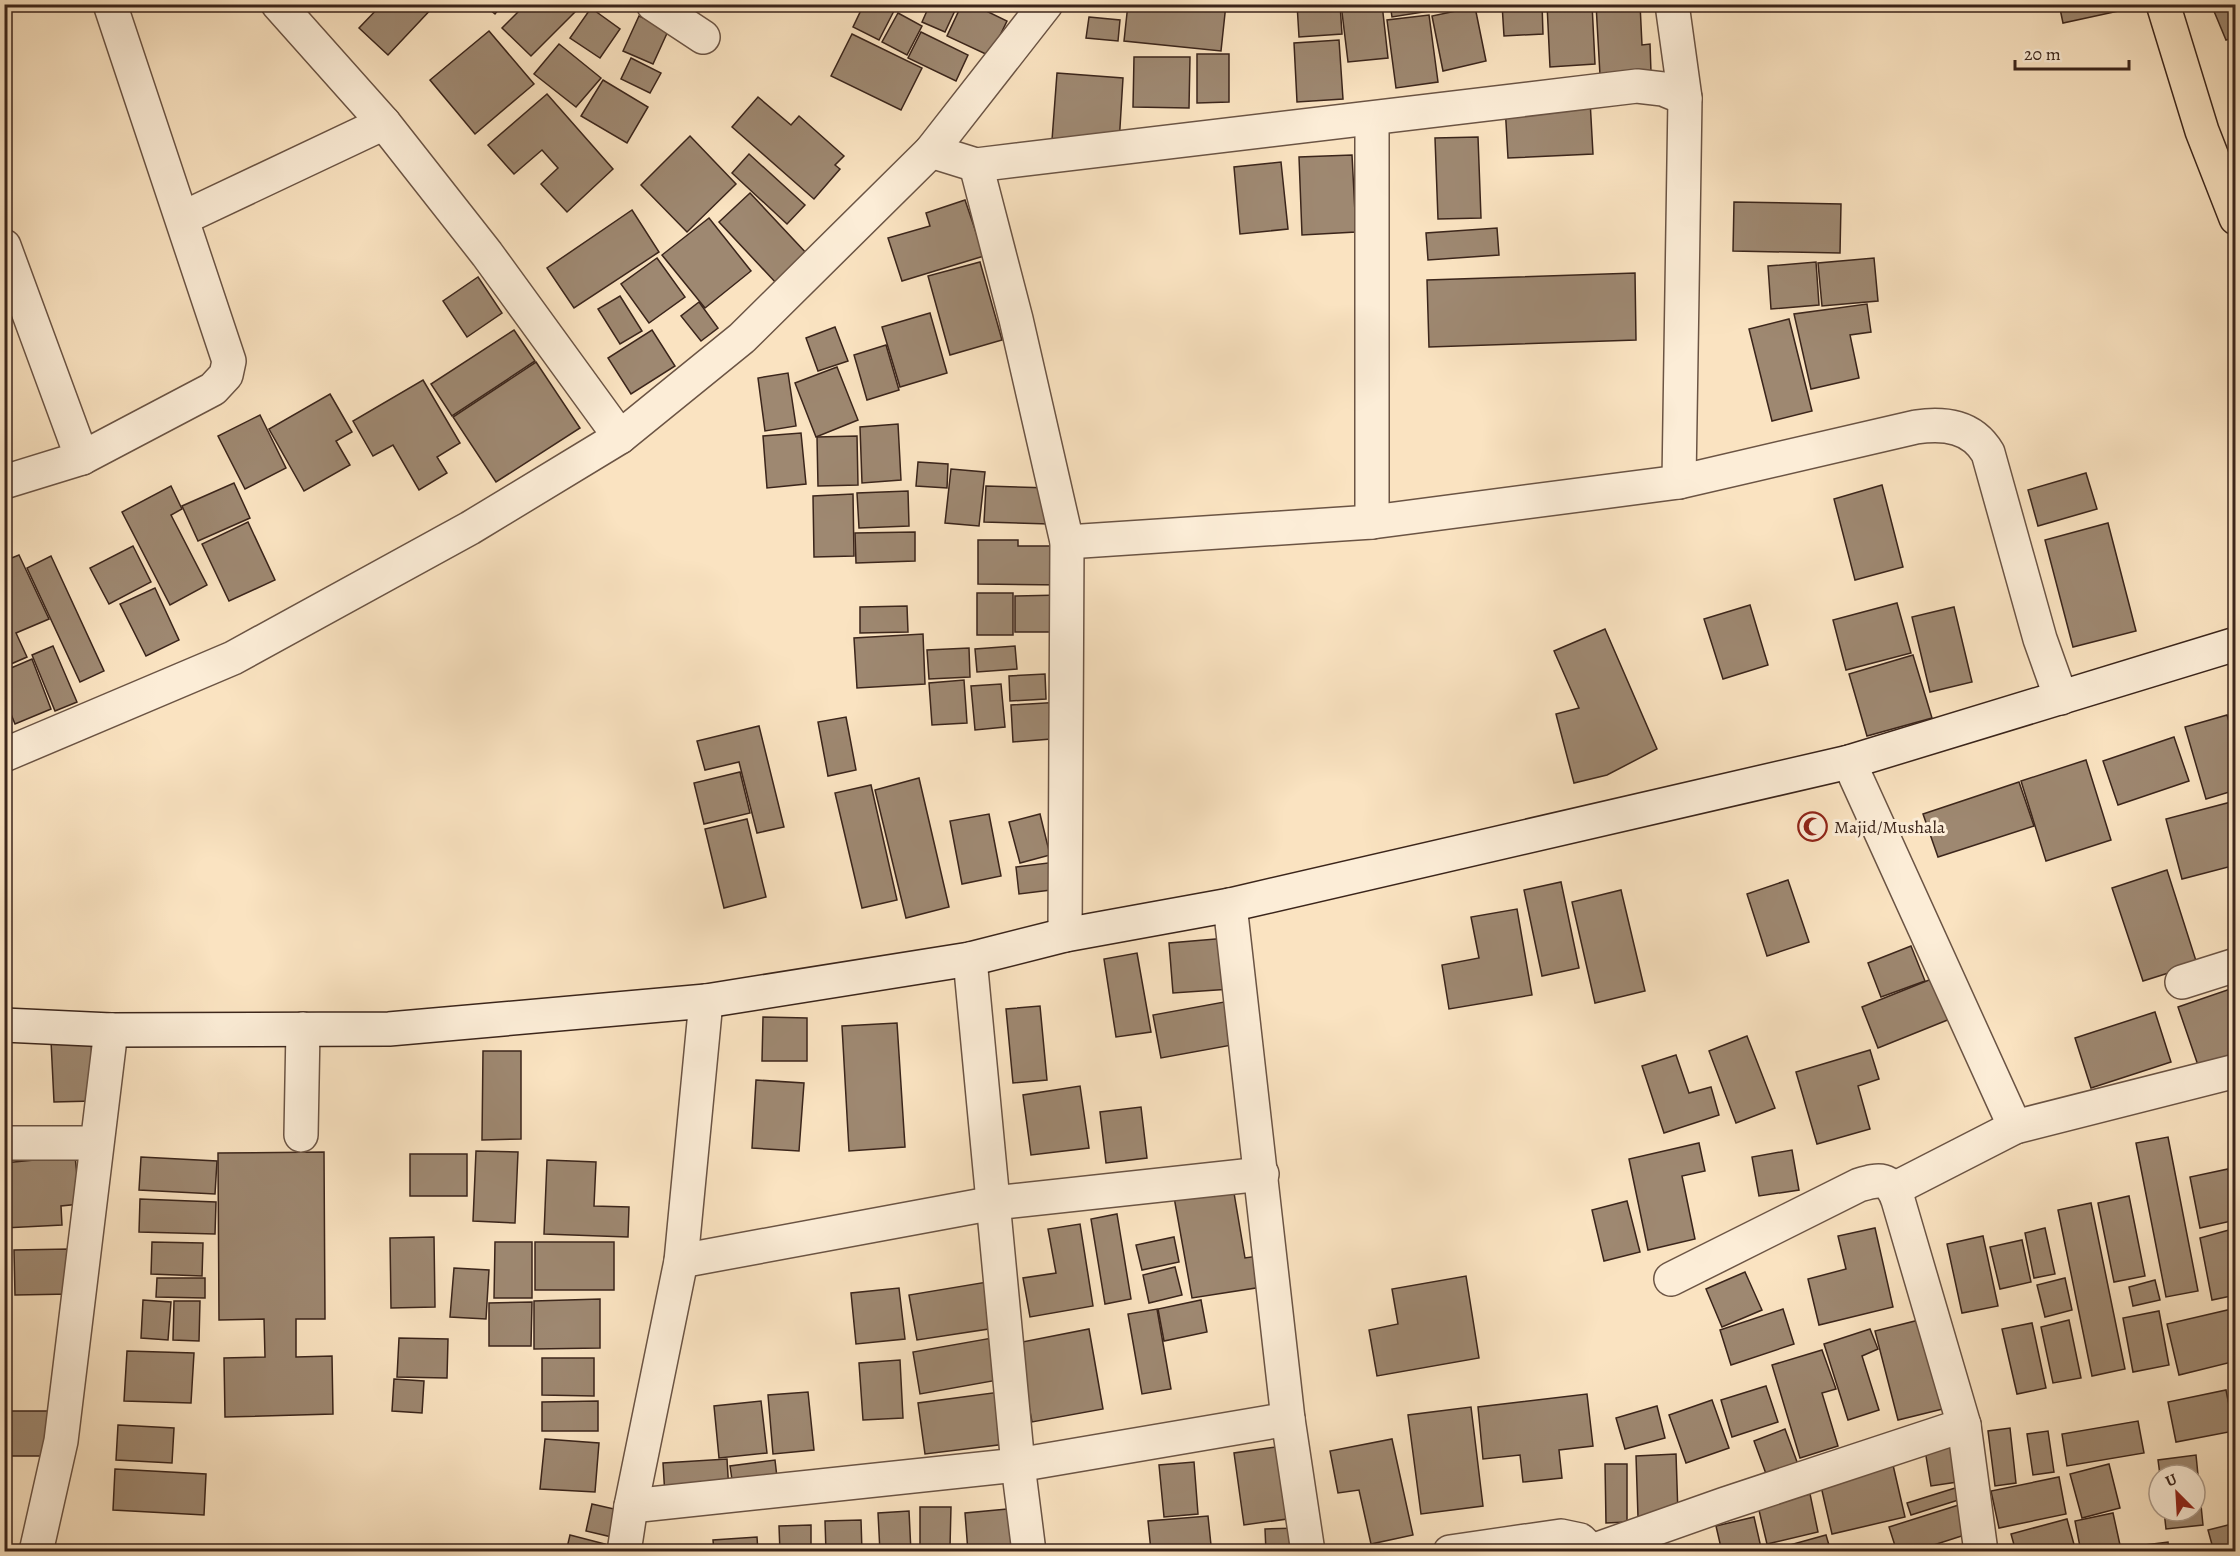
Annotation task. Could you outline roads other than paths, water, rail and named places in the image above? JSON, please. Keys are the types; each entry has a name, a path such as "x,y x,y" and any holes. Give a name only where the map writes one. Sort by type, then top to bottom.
{"main road":[{"path":"2163,4 2202,131 2235,218"}],"street":[{"path":"4,482 82,458 213,389 226,375 229,361 110,4"},
{"path":"278,4 384,123 487,254 620,437"},
{"path":"653,4 703,37"},
{"path":"4,755 233,658 470,528 620,437 742,338 931,151 1046,4"},
{"path":"1672,4 1685,98 1679,482"},
{"path":"931,151 976,165 1637,86 1663,89 1685,98"},
{"path":"1372,119 1372,522"},
{"path":"183,218 384,123"},
{"path":"976,165 1016,319 1067,542 1065,935"},
{"path":"4,246 82,458"},
{"path":"1067,542 1372,522 1679,482 1936,424 1966,431 1983,444 1988,453 2040,639 2061,698"},
{"path":"4,1025 111,1029 389,1029 706,1001 970,959 1065,935 1230,905 1849,762 2235,644"},
{"path":"1849,762 2015,1127"},
{"path":"1230,905 1288,1419 1308,1551"},
{"path":"970,959 1018,1465 1029,1551"},
{"path":"2182,982 2235,965"},
{"path":"624,1551 631,1506 681,1261 706,1001"},
{"path":"36,1551 61,1441 95,1143 111,1029"},
{"path":"301,1135 303,1029"},
{"path":"1894,1188 2015,1127 2235,1071"},
{"path":"4,1143 95,1143"},
{"path":"681,1261 994,1203 1262,1174"},
{"path":"1671,1279 1859,1185 1879,1180 1894,1188 1964,1425 1981,1551"},
{"path":"631,1506 1018,1465 1288,1419"},
{"path":"1450,1551 1561,1536 1580,1540 1592,1551 1964,1425"}],"place":[{"name":"Majid/Mushala","path":"1813,827"}]}
